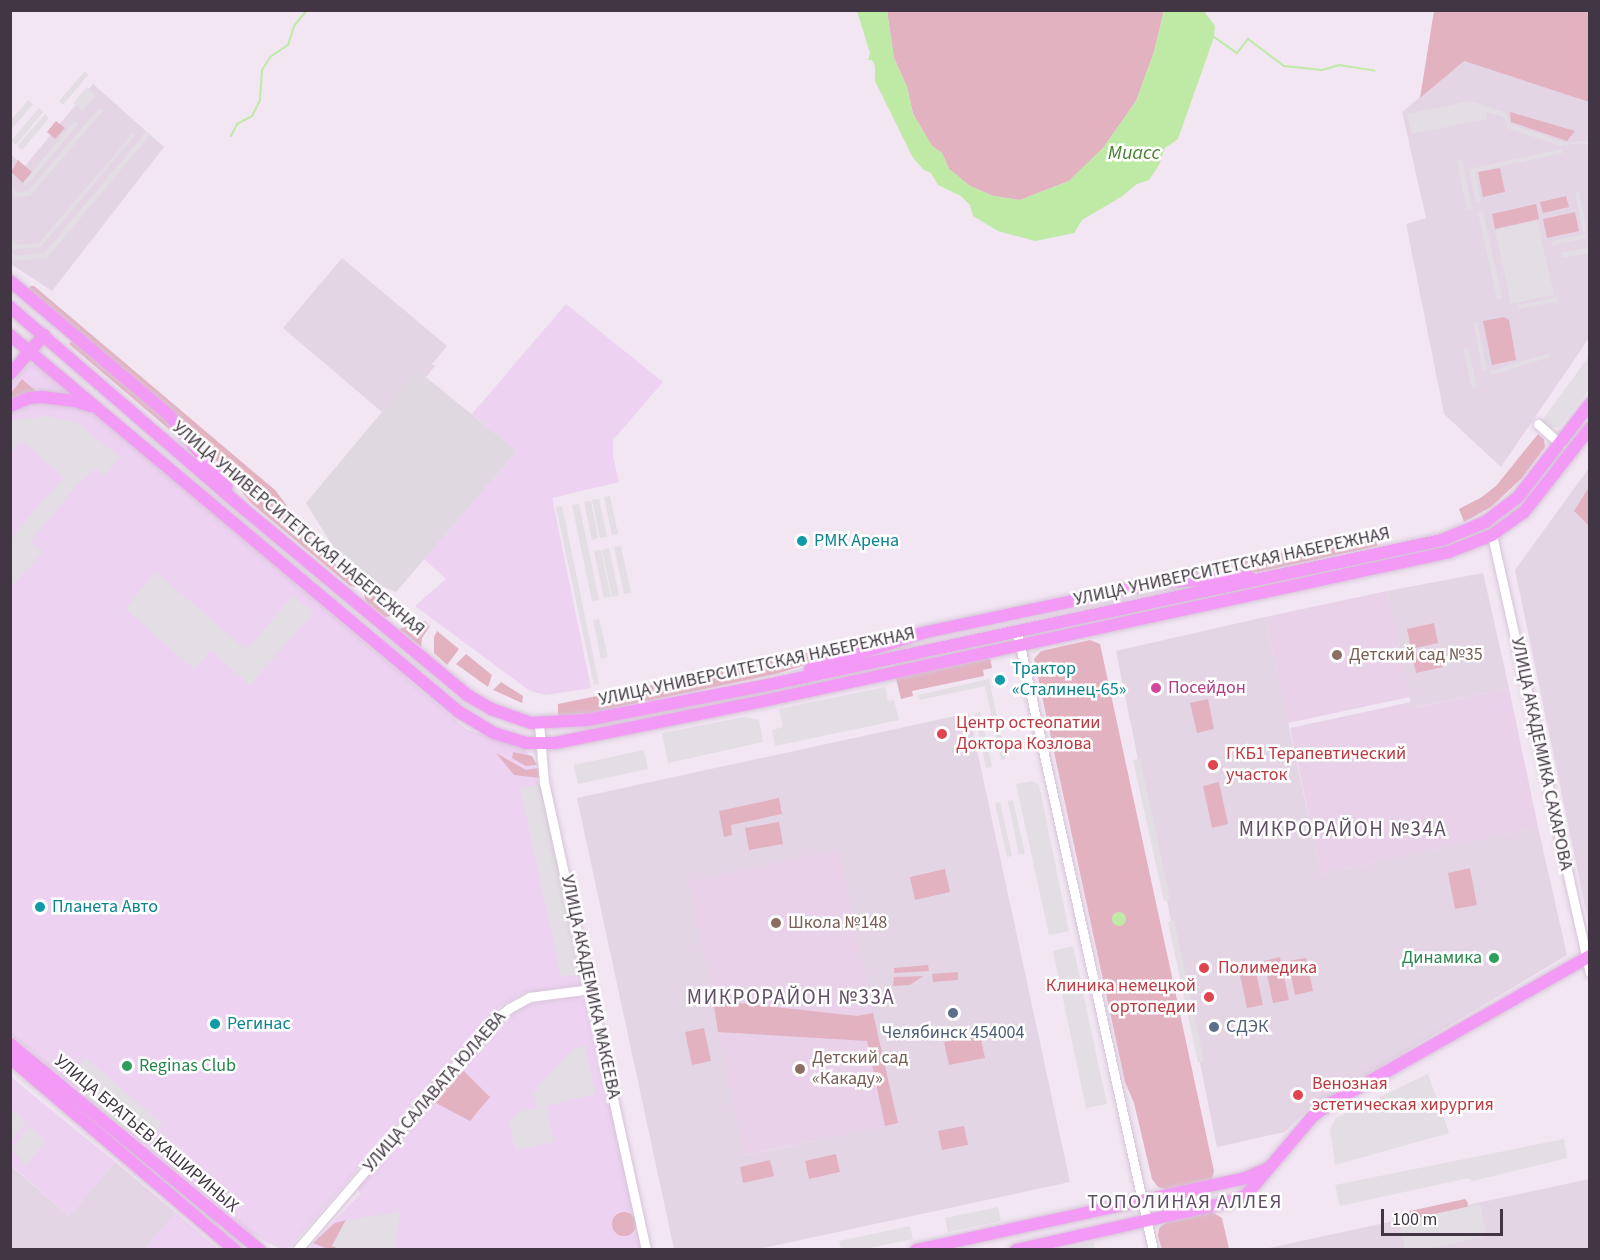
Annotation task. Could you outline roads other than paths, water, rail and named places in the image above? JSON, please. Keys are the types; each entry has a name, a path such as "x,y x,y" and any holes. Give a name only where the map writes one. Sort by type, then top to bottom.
{"main road":[{"path":"10,281 169,415 244,509"},
{"name":"УЛИЦА УНИВЕРСИТЕТСКАЯ НАБЕРЕЖНАЯ","path":"10,307 244,509 467,695 491,709 520,721 539,723 587,720 772,684 1442,540 1485,522 1518,497 1590,404"},
{"path":"11,335 25,319"},
{"name":"УЛИЦА УНИВЕРСИТЕТСКАЯ НАБЕРЕЖНАЯ","path":"11,335 459,712 484,728 514,741 539,744 587,738 1449,552 1492,535 1524,512 1590,428"},
{"path":"10,374 44,335"},
{"path":"10,406 29,398 48,397 75,401 98,408"},
{"path":"1485,522 1492,535"},
{"path":"772,684 812,668 922,633 1162,582 1278,577"},
{"path":"1016,1250 1234,1201 1247,1194 1312,1117 1333,1102 1588,956"},
{"name":"УЛИЦА БРАТЬЕВ КАШИРИНЫХ","path":"10,1044 260,1250"},
{"name":"УЛИЦА БРАТЬЕВ КАШИРИНЫХ","path":"10,1059 235,1250"},
{"path":"916,1250 1245,1178 1273,1165"},
{"path":"175,1198 183,1188"}],"street":[{"path":"1538,424 1560,444"},
{"name":"УЛИЦА АКАДЕМИКА САХАРОВА","path":"1492,535 1590,972"},
{"path":"1017,632 1153,1250"},
{"name":"УЛИЦА АКАДЕМИКА МАКЕЕВА","path":"539,723 544,782 592,989 646,1250"},
{"name":"УЛИЦА САЛАВАТА ЮЛАЕВА","path":"300,1247 501,1014 530,998 592,989"}],"water":[{"name":"Миасс","path":"857,11 887,11 894,58 907,87 913,114 932,146 942,153 949,169 970,186 993,196 1020,200 1069,181 1103,148 1136,101 1154,52 1164,11 1204,11 1215,26 1214,37 1178,139 1165,148 1159,165 1149,180 1137,184 1121,197 1082,220 1074,233 1035,241 998,231 973,216 970,205 961,196 938,185 931,173 924,170 913,158 875,81 875,66 872,60 868,60 870,53"},
{"path":"1116,912 1122,912 1126,919 1122,926 1116,926 1112,922 1112,916"}],"waterway":[{"path":"231,136 237,124 252,116 260,100 262,70 270,57 288,45 294,26 307,10"},
{"path":"1214,37 1237,53 1248,39 1284,66 1322,70 1339,65 1375,71"}],"place":[{"name":"РМК Арена","path":"802,541"},
{"name":"Детский сад №35","path":"1337,655"},
{"name":"Трактор «Сталинец-65»","path":"1000,680"},
{"name":"Посейдон","path":"1156,688"},
{"name":"Центр остеопатии Доктора Козлова","path":"942,734"},
{"name":"ГКБ1 Терапевтический участок","path":"1213,765"},
{"name":"Планета Авто","path":"40,907"},
{"name":"Школа №148","path":"776,923"},
{"name":"Динамика","path":"1494,958"},
{"name":"Полимедика","path":"1204,968"},
{"name":"Клиника немецкой ортопедии","path":"1209,997"},
{"name":"Челябинск 454004","path":"953,1013"},
{"name":"Регинас","path":"215,1024"},
{"name":"СДЭК","path":"1214,1027"},
{"name":"Reginas Club","path":"127,1066"},
{"name":"Детский сад «Какаду»","path":"800,1069"},
{"name":"Венозная эстетическая хирургия","path":"1298,1095"}],"district":[{"name":"МИКРОРАЙОН №34А","path":"1343,829"},
{"name":"МИКРОРАЙОН №33А","path":"791,997"},
{"name":"ТОПОЛИНАЯ АЛЛЕЯ","path":"1185,1202"}]}
